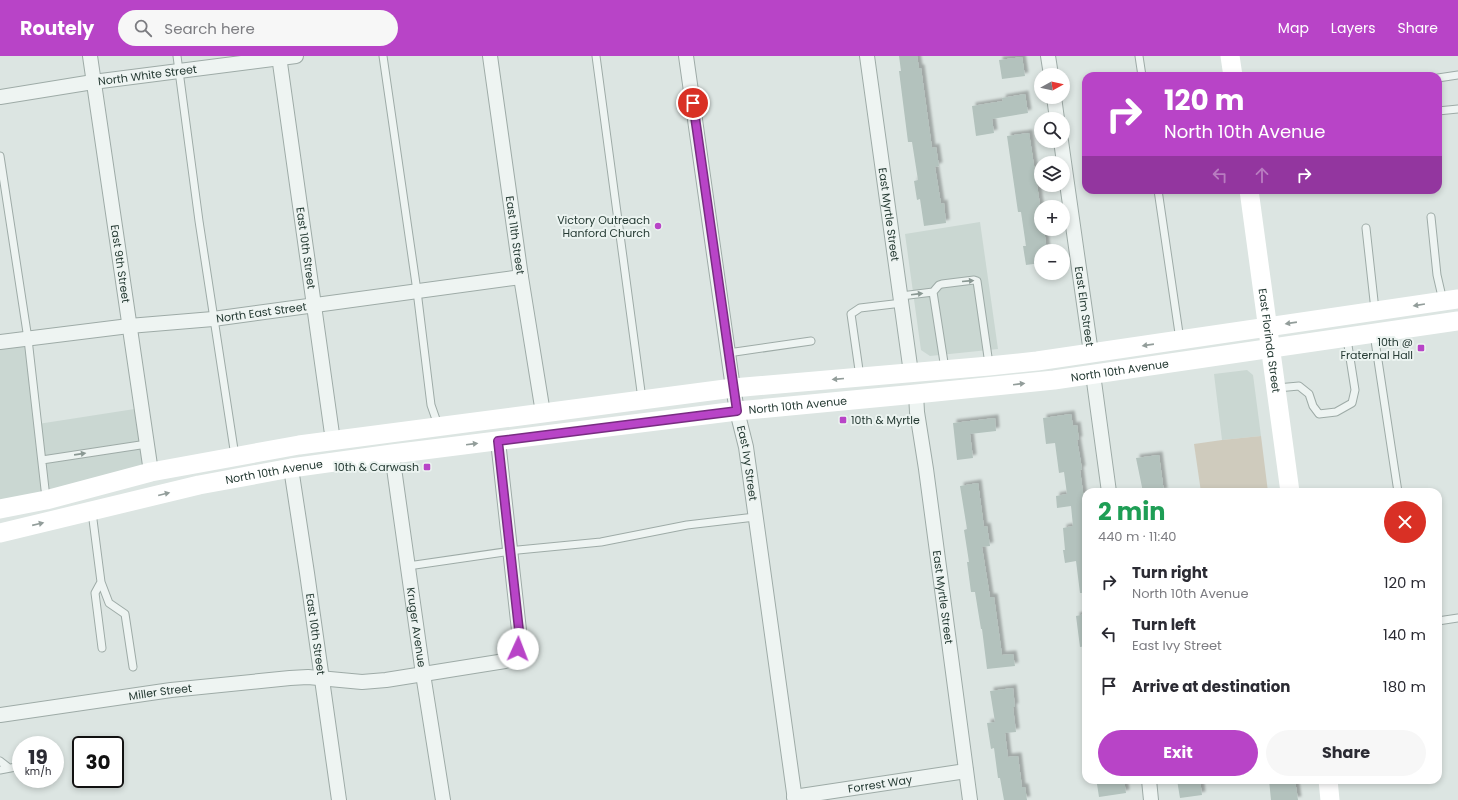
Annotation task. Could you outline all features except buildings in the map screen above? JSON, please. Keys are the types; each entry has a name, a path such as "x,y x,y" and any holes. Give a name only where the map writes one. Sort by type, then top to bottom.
{"main road":[{"path":"1230,56 1232,72"},
{"name":"East Florinda Street","path":"1250,194 1269,326 1290,488"},
{"name":"North 10th Avenue","path":"0,509 46,500 151,472 235,456 333,441 733,388 860,378 1037,360 1450,300"},
{"name":"North 10th Avenue","path":"0,533 227,479 291,468 737,411 1012,385 1272,349 1458,321"},
{"path":"916,394 916,390 926,384 992,377 1037,360"},
{"path":"822,403 852,391 898,386 905,383 911,373"},
{"path":"392,454 398,446 405,442 457,434 470,430 482,421"},
{"path":"227,479 266,462 322,452 330,448 333,441"},
{"path":"1328,784 1330,800"}],"street":[{"name":"East 9th Street","path":"90,56 151,472"},
{"name":"North White Street","path":"0,97 93,82 296,56"},
{"name":"East 11th Street","path":"490,56 521,276 543,413"},
{"name":"East Ivy Street","path":"686,56 733,388 746,447 794,798"},
{"name":"East Myrtle Street","path":"867,56 902,299 911,373"},
{"path":"1048,56 1050,68"},
{"name":"East 10th Street","path":"280,57 333,441"},
{"name":"East Elm Street","path":"1062,148 1091,353"},
{"name":"North East Street","path":"0,342 129,326 213,319 315,306 521,276"},
{"path":"1094,374 1108,488"},
{"name":"East Myrtle Street","path":"916,394 917,412 970,800"},
{"path":"498,441 510,551"},
{"name":"Kruger Avenue","path":"392,454 423,674 443,800"},
{"name":"East 10th Street","path":"291,468 339,800"},
{"name":"Miller Street","path":"0,715 175,690 290,678 321,678 362,682 386,680 505,661 517,654 520,640 510,551"},
{"name":"Forrest Way","path":"794,798 966,771"},
{"path":"1149,784 1151,800"}],"lane":[{"path":"177,56 213,319 235,456"},
{"path":"383,56 417,291 431,405 439,426"},
{"path":"596,56 642,400"},
{"path":"1139,56 1141,72"},
{"path":"1442,77 1458,75"},
{"path":"1442,110 1458,108"},
{"path":"0,156 28,339 46,500"},
{"path":"1159,194 1180,340"},
{"path":"1431,217 1437,275 1450,300"},
{"path":"1366,228 1375,312"},
{"path":"860,378 851,314 860,308 933,292 942,284 974,280 977,281 989,366"},
{"path":"933,292 946,370"},
{"path":"1374,334 1397,488"},
{"path":"1277,388 1299,386 1309,394 1313,406 1320,414 1336,412 1352,402 1355,390 1347,338"},
{"path":"728,353 811,341"},
{"path":"42,460 147,444"},
{"path":"92,512 101,582 109,603 125,614 133,667"},
{"path":"408,566 510,551 601,542 687,525 756,517"},
{"path":"101,582 95,593 102,648"},
{"path":"1442,620 1458,618"},
{"path":"0,761 9,768"},
{"path":"0,770 12,768"}],"shaded area":[{"path":"980,222 998,349 930,356 921,350 905,234"},
{"path":"28,339 38,424 141,408 151,472 0,509 0,342"},
{"path":"1247,370 1253,375 1261,436 1222,440 1214,374"},
{"path":"1261,436 1268,488 1200,488 1194,444"}],"place":[{"name":"Victory Outreach Hanford Church","path":"658,226"},
{"name":"10th @ Fraternal Hall","path":"1421,348"},
{"name":"10th & Myrtle","path":"843,420"},
{"name":"10th & Carwash","path":"427,467"}],"route":[{"path":"518,649 520,640 498,441 737,411 693,103"}]}
